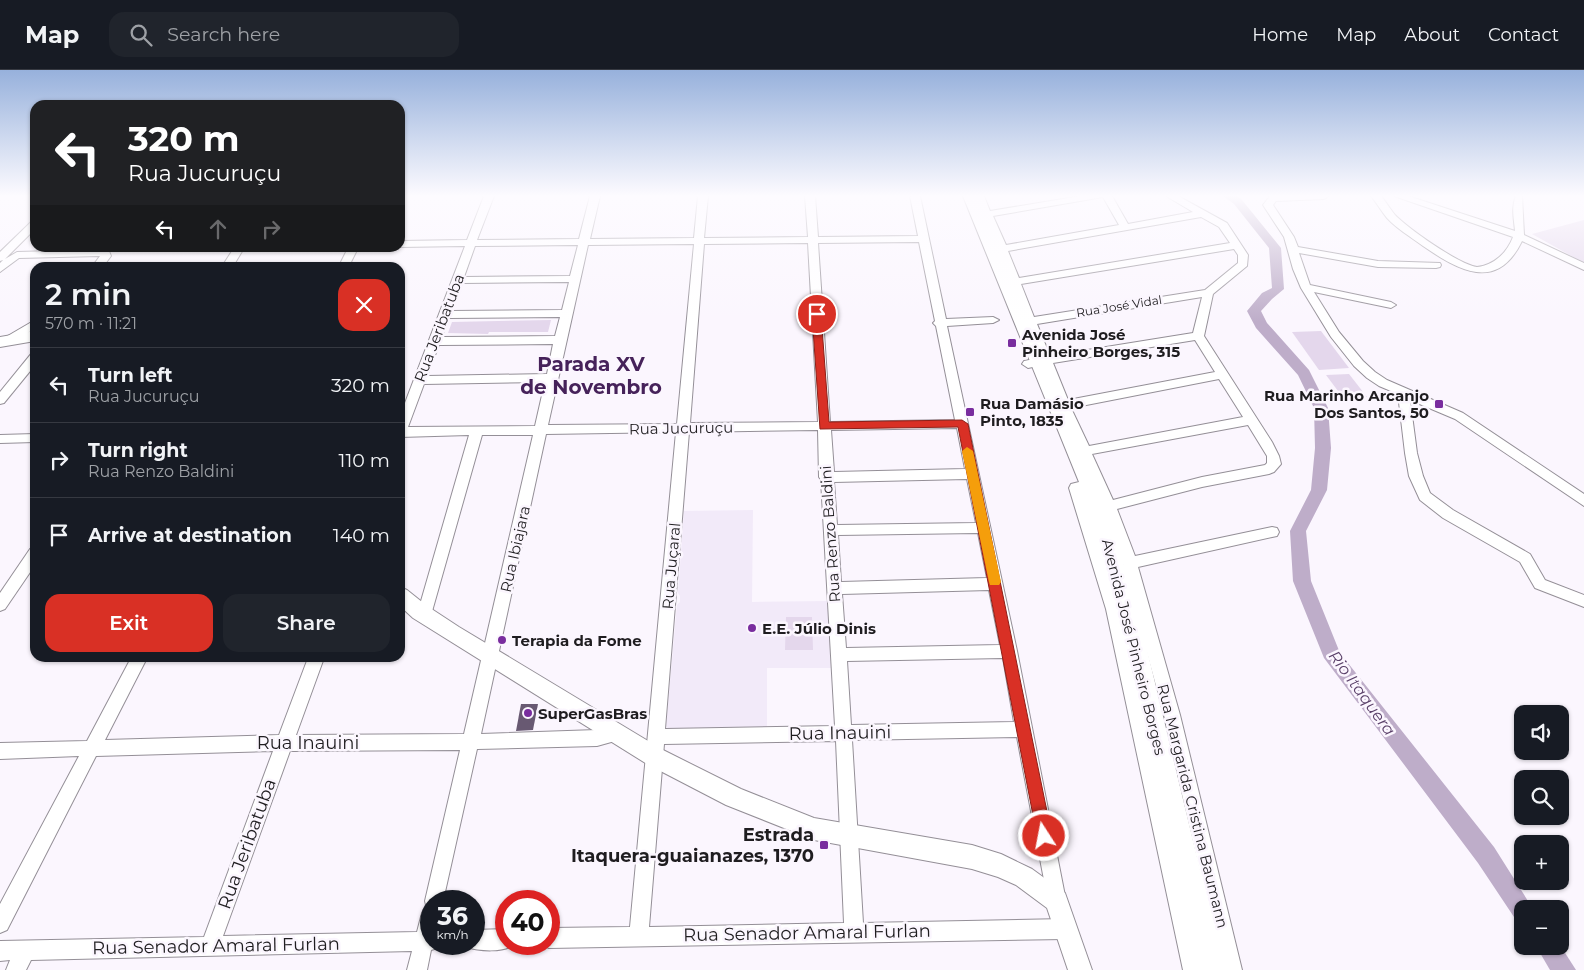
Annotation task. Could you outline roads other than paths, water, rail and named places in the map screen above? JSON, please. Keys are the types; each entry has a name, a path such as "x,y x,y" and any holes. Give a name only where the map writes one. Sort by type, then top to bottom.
{"main road":[{"name":"Avenida José Pinheiro Borges","path":"978,238 1037,363 1115,609 1194,970"},
{"name":"Avenida José Pinheiro Borges","path":"986,238 1090,489 1117,570 1212,970"},
{"path":"5,341 30,337"},
{"path":"405,599 424,615 616,734 656,747 734,798 814,829 850,837 972,857 1001,866 1024,877 1057,901 1064,928 1080,970"}],"street":[{"path":"0,258 20,238"},
{"name":"Rua Jeribatuba","path":"405,419 473,238"},
{"name":"Rua Ibiajara","path":"436,890 560,340 585,238"},
{"name":"Rua Juçaral","path":"638,936 699,238"},
{"name":"Rua Margarida Cristina Baumann","path":"998,238 1031,322 1037,363 1064,405 1109,506 1130,563 1173,717 1232,970"},
{"path":"1003,249 1064,238"},
{"path":"1109,506 1202,482 1269,469 1274,464 1273,456 1198,336 1208,293 1243,264 1243,255 1232,238"},
{"path":"1289,238 1298,271 1306,288 1322,316 1365,371 1383,383 1459,416 1584,500"},
{"path":"1422,238 1469,268 1481,269 1499,262 1514,249 1518,238"},
{"path":"1523,238 1584,267"},
{"name":"Rua Renzo Baldini","path":"812,239 850,837 854,932"},
{"path":"405,244 923,239 939,323 1009,651 1057,901"},
{"path":"1016,282 1237,245"},
{"path":"9,249 30,249"},
{"path":"1293,249 1378,264 1436,265"},
{"path":"113,262 121,252"},
{"path":"0,269 17,256 105,254 106,256 101,262"},
{"path":"457,280 575,279"},
{"path":"1306,288 1391,304"},
{"name":"Rua José Vidal","path":"1031,322 1208,293"},
{"path":"444,314 567,313"},
{"path":"939,323 993,320"},
{"path":"5,341 30,326"},
{"path":"1037,363 1121,347 1198,336"},
{"path":"434,341 560,340"},
{"path":"0,400 30,363"},
{"path":"1064,405 1222,375"},
{"path":"420,380 552,378"},
{"path":"1404,392 1411,453 1416,476 1425,496 1448,514 1525,558 1540,584 1584,601"},
{"path":"1085,451 1250,420"},
{"name":"Rua Jucuruçu","path":"405,432 962,424"},
{"path":"424,615 477,431"},
{"path":"0,439 30,438"},
{"path":"826,477 972,474"},
{"path":"830,530 984,528"},
{"path":"1130,563 1272,532"},
{"path":"0,605 30,560"},
{"path":"834,588 995,584"},
{"path":"838,655 1009,651"},
{"path":"0,923 137,662"},
{"name":"Rua Jeribatuba","path":"210,946 314,662"},
{"name":"Rua Inauini","path":"656,747 843,732 1024,729"},
{"name":"Rua Inauini","path":"0,751 284,742 470,742 597,738 616,734"},
{"name":"Rua Senador Amaral Furlan","path":"560,938 1064,928"},
{"name":"Rua Senador Amaral Furlan","path":"0,951 420,941"},
{"path":"16,970 26,950"},
{"path":"417,970 423,955"}],"waterway":[{"name":"Rio Itaquera","path":"1267,238 1275,248 1278,289 1267,296 1254,311 1261,325 1304,373 1321,408 1323,448 1319,490 1298,531 1302,581 1333,658 1486,855 1516,900"},
{"name":"Rio Itaquera","path":"1553,955 1564,970"}],"place":[{"name":"Avenida José Pinheiro Borges, 315","path":"1012,343"},
{"name":"Rua Marinho Arcanjo Dos Santos, 50","path":"1439,404"},
{"name":"Rua Damásio Pinto, 1835","path":"970,412"},
{"name":"E.E. Júlio Dinis","path":"752,628"},
{"name":"Terapia da Fome","path":"502,640"},
{"name":"SuperGasBras","path":"528,713"},
{"name":"Estrada Itaquera-guaianazes, 1370","path":"824,845"}],"district":[{"name":"Parada XV de Novembro","path":"591,376"}]}
